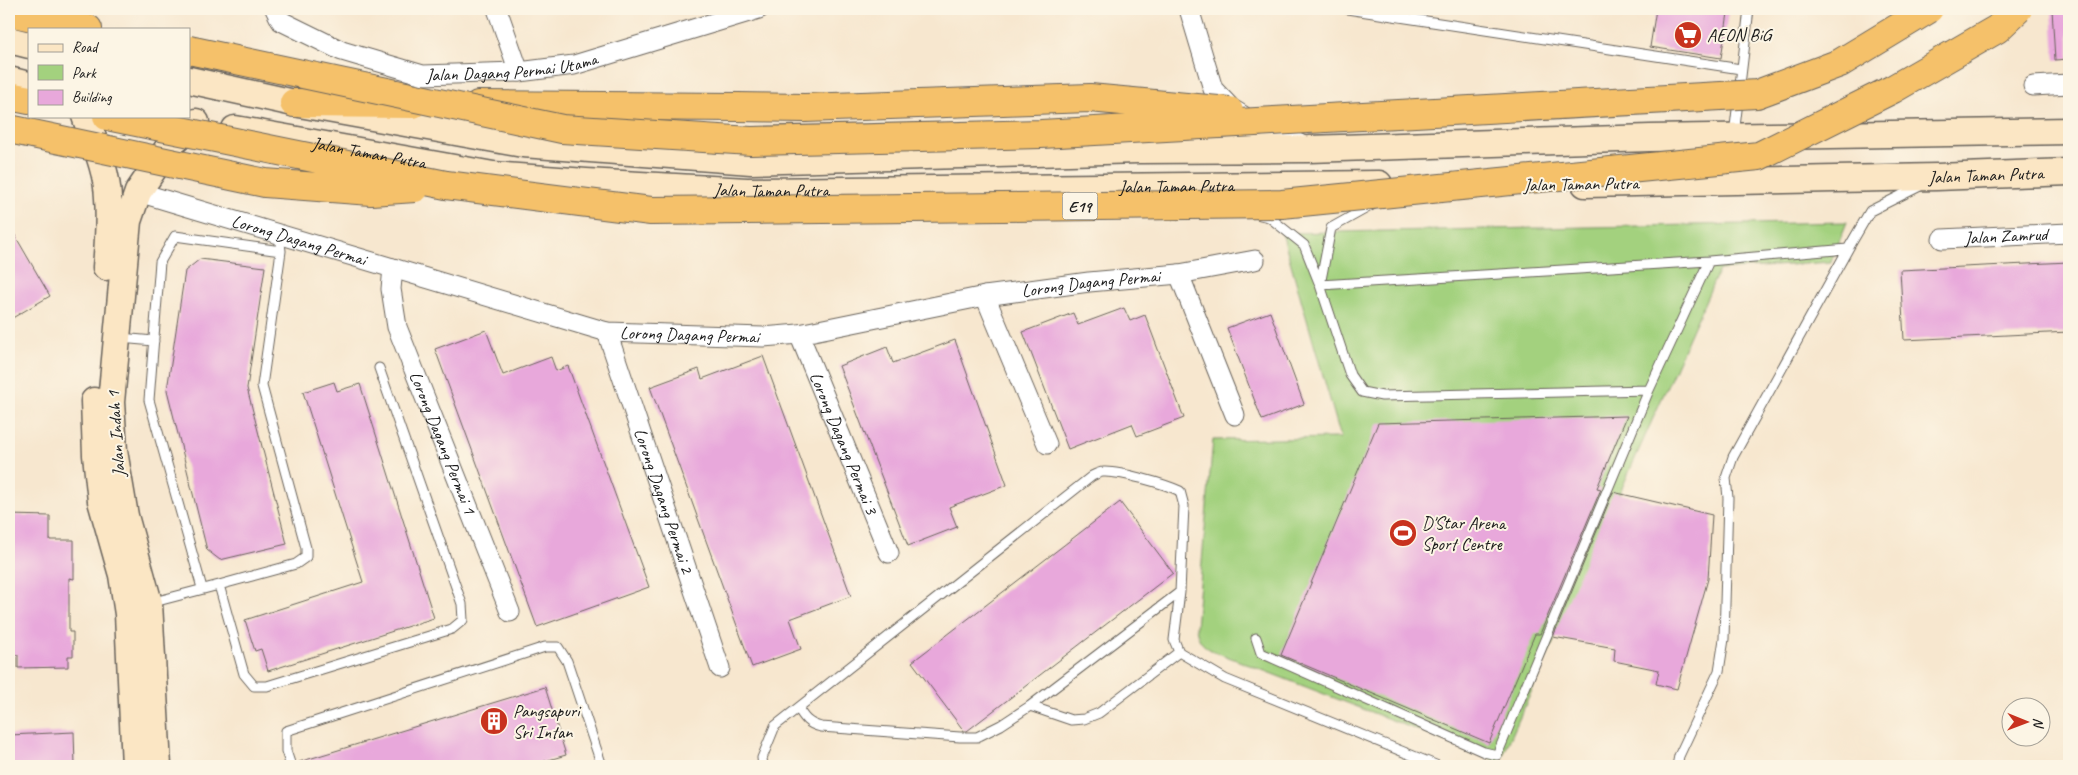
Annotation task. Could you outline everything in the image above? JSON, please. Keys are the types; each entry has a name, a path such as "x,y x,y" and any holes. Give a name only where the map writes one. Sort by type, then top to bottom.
{"highway":[{"path":"190,50 562,129 751,141 1041,134 1327,120 1757,94 1840,63 1929,9"},
{"name":"E19","path":"117,118 446,185 651,211 1282,204 1759,156 1901,84 1997,29 2018,9"},
{"path":"9,12 83,28"},
{"path":"9,96 28,100"},
{"path":"294,103 805,108 1090,98 1327,120"},
{"path":"9,129 265,183 371,191 446,185"}],"street":[{"name":"Jalan Dagang Permai Utama","path":"275,9 280,21 342,51 423,75 519,72 574,65 740,12 759,9"},
{"path":"497,9 519,72"},
{"path":"1189,9 1212,89 1231,108 1253,122 1309,149"},
{"path":"9,40 28,45"},
{"path":"9,80 28,85"},
{"name":"Jalan Taman Putra","path":"190,80 294,103 523,144 750,161 1138,150 1309,149 1734,137 2069,132"},
{"path":"2033,86 2069,84"},
{"path":"1138,150 1184,133 1202,113 1212,89"},
{"name":"Jalan Indah 1","path":"86,118 101,161 108,196 109,232 94,405 96,455 101,501 122,575 128,614 136,766"},
{"name":"Jalan Taman Putra","path":"178,118 493,175 747,191 1389,184 1489,186 1730,182 2069,172"},
{"name":"Jalan Indah 1","path":"158,766 149,603 125,516 114,451 111,402 128,221 138,192 170,145 196,122"},
{"name":"Lorong Dagang Permai","path":"138,192 280,243 393,268 607,332 763,337 799,334 985,296 1089,282 1179,274 1255,260"},
{"name":"Jalan Zamrud","path":"1942,239 2069,233"},
{"name":"Lorong Dagang Permai 1","path":"393,268 391,289 397,327 510,612"},
{"path":"1179,274 1235,415"},
{"path":"985,296 1047,444"},
{"name":"Lorong Dagang Permai 2","path":"607,332 720,668"},
{"name":"Lorong Dagang Permai 3","path":"799,334 889,553"}],"lane":[{"path":"1347,9 1741,68"},
{"path":"1730,182 1741,68 1749,9"},
{"path":"1677,766 1679,756 1719,672 1724,639 1728,498 1726,478 1733,457 1870,211 1937,177"},
{"path":"1320,285 1331,228 1375,203 1489,186"},
{"path":"1105,187 1270,217 1304,245 1320,285 1350,376 1362,392 1382,396 1649,390"},
{"path":"149,603 296,564 306,557 306,548 262,386 280,243 175,236 160,262 149,400 202,588"},
{"path":"1320,285 1709,261 1848,250"},
{"path":"1256,638 1262,653 1484,752 1497,755 1649,390 1709,261"},
{"path":"117,338 154,341"},
{"path":"218,585 244,674 254,686 267,686 452,629 462,620 462,604 379,368"},
{"path":"763,766 762,758 775,726 1092,476 1102,472 1116,473 1170,486 1180,491 1184,506 1180,592 1174,640 1179,652 1224,679 1438,766"},
{"path":"798,708 806,721 821,727 960,738 977,737 1001,725 1030,706 1180,592"},
{"path":"291,766 286,751 286,731 544,647 558,647 567,660 599,765"},
{"path":"1030,706 1071,720 1084,719 1099,713 1179,652"}],"green space":[{"name":"D'Star Arena Sport Centre","path":"1847,222 1831,262 1719,270 1500,762 1213,651 1201,642 1196,627 1213,440 1341,438 1282,233"}],"building":[{"name":"AEON BiG","path":"1656,9 1714,9 1714,11 1728,13 1721,58 1650,47"},
{"path":"2052,9 2069,9 2069,59 2055,60"},
{"path":"9,225 50,296 9,320"},
{"path":"200,259 265,267 247,388 287,544 220,560 207,550 167,390 185,271"},
{"path":"2069,262 2069,332 1904,340 1900,270"},
{"path":"1124,308 1130,321 1145,315 1184,418 1137,436 1132,424 1068,449 1023,332 1073,313 1078,325"},
{"path":"1270,312 1304,404 1262,420 1227,328"},
{"path":"486,330 503,375 551,357 556,371 568,366 649,587 537,627 435,349"},
{"path":"955,340 1007,485 949,507 957,527 908,546 839,366 887,347 893,363"},
{"path":"763,356 851,596 790,619 801,649 752,667 650,387 699,369 702,379"},
{"path":"334,382 337,391 360,384 434,618 268,671 261,649 255,651 245,620 363,582 303,392"},
{"path":"1627,416 1597,488 1601,489 1540,634 1535,634 1489,743 1281,655 1378,423"},
{"path":"1613,492 1712,515 1708,579 1677,689 1656,684 1659,670 1614,661 1615,648 1553,637"},
{"path":"1120,502 1173,573 967,731 964,731 912,662"},
{"path":"9,515 50,516 50,540 74,540 74,579 69,578 69,632 73,632 73,656 68,656 68,667 18,668 18,655 11,655 9,626"},
{"name":"Pangsapuri Sri Intan","path":"545,687 566,755 528,766 299,766 299,762"},
{"path":"74,732 75,766 9,766 9,735"}],"place":[{"name":"AEON BiG","path":"1688,35"},
{"name":"D'Star Arena Sport Centre","path":"1403,533"},
{"name":"Pangsapuri Sri Intan","path":"494,721"}]}
